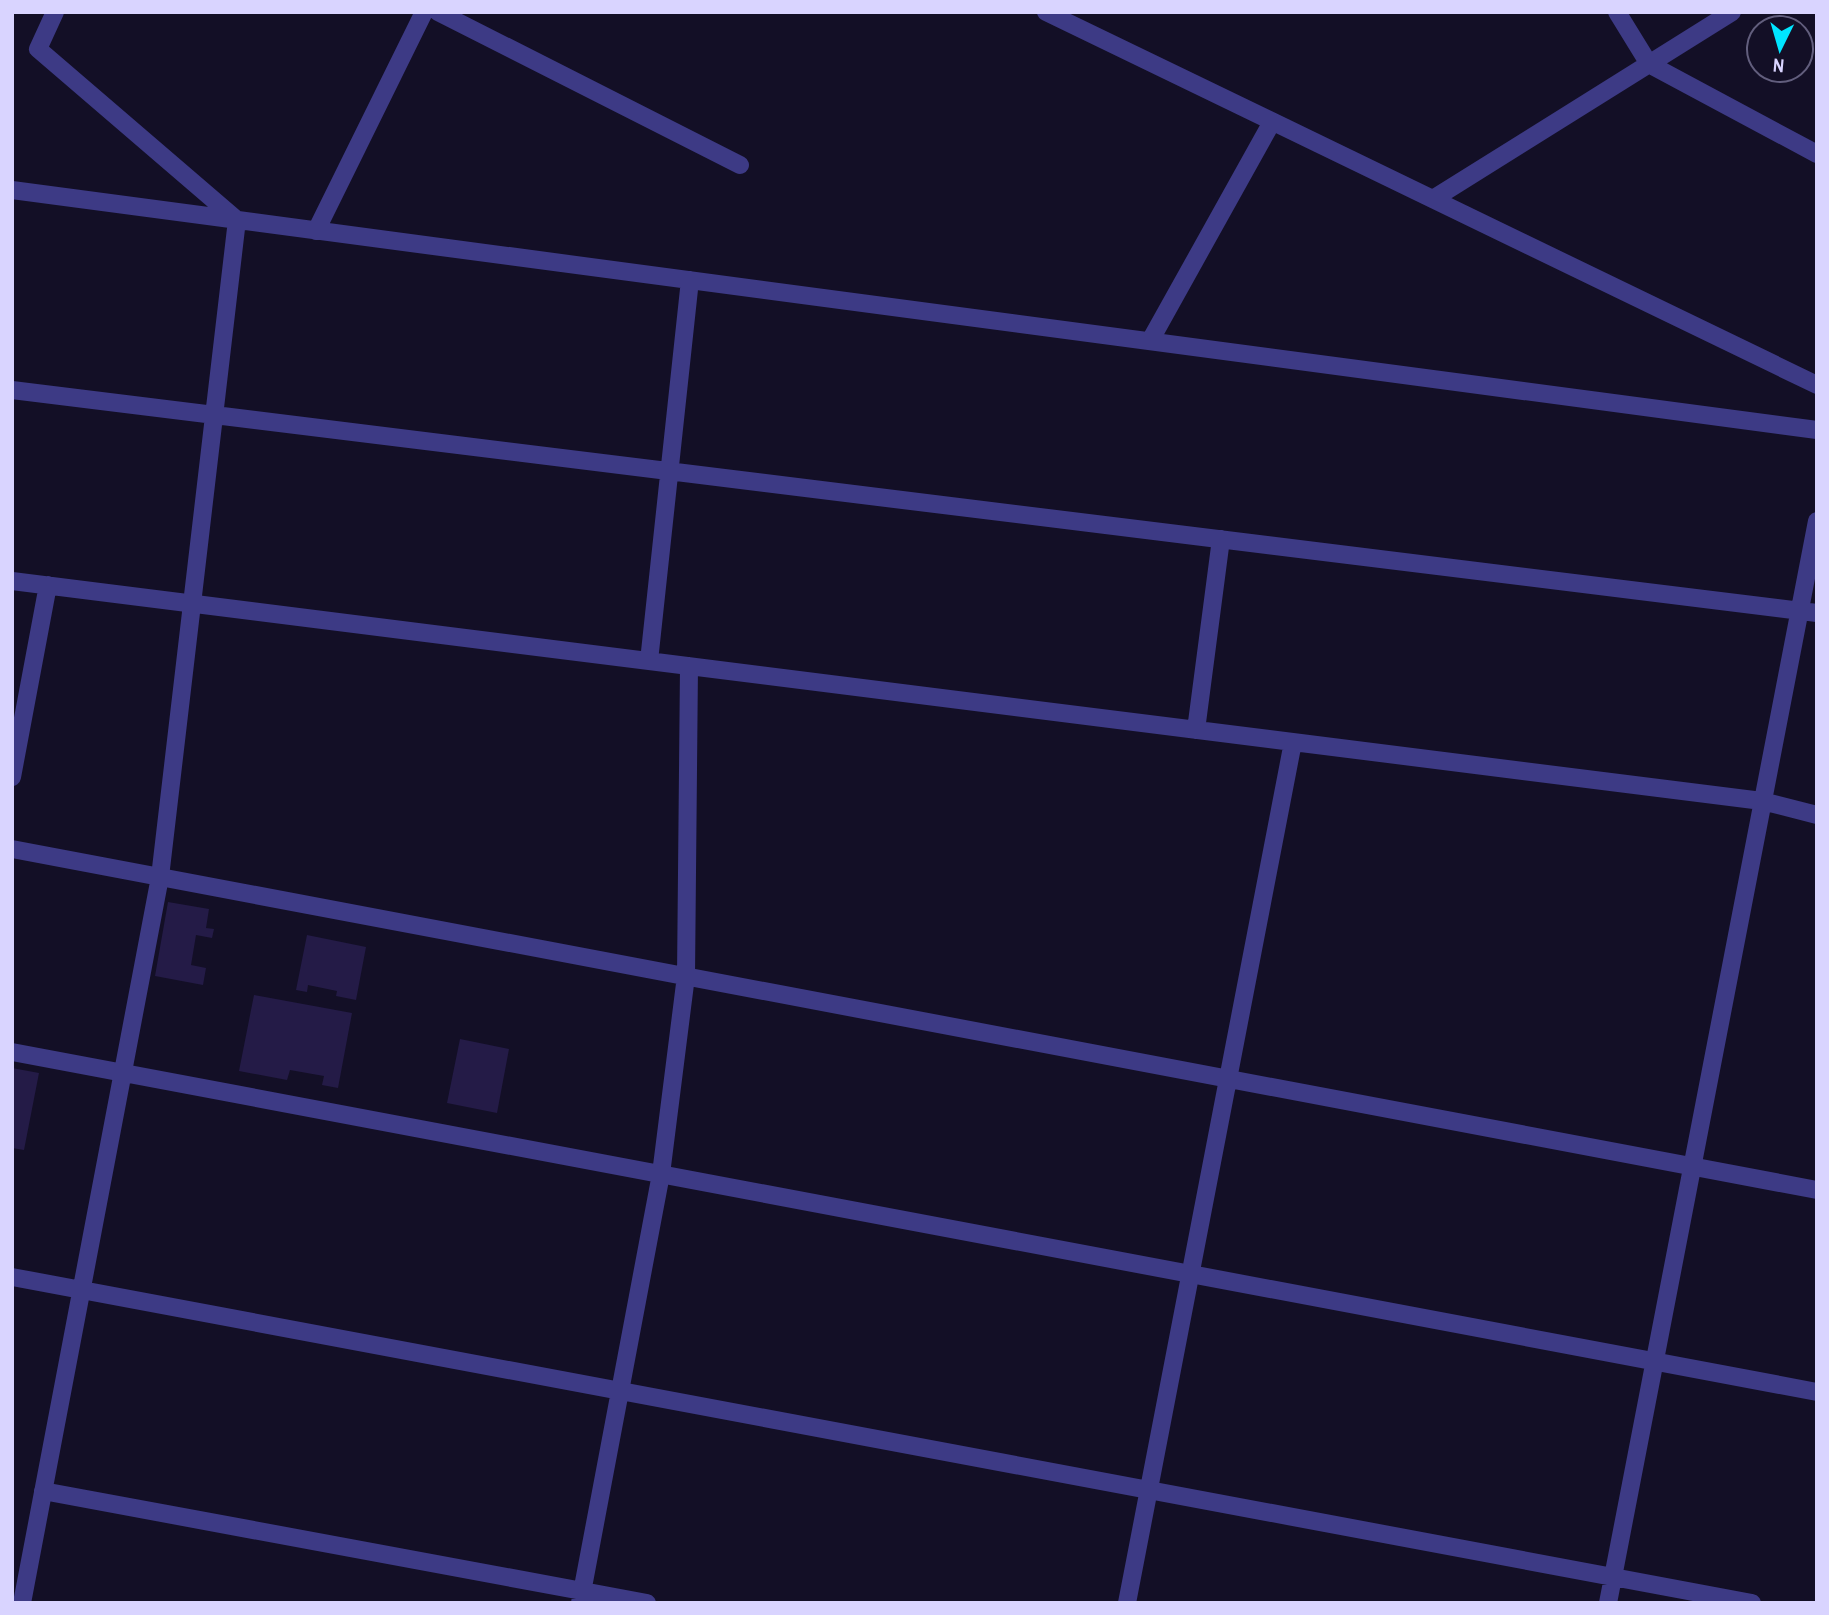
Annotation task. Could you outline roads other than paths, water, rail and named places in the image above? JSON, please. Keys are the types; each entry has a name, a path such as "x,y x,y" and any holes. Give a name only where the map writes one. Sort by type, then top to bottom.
{"street":[{"path":"55,12 37,49 237,220"},
{"path":"316,231 424,12"},
{"path":"438,12 740,165"},
{"path":"1045,12 1071,17 1272,122 1817,385"},
{"path":"1617,12 1649,64 1817,154"},
{"path":"1433,199 1732,12"},
{"path":"1150,341 1272,122"},
{"path":"12,190 1817,430"},
{"path":"22,1603 160,877 237,220"},
{"path":"649,661 690,280"},
{"path":"12,390 1808,611"},
{"path":"1608,1603 1762,801 1808,611 1817,521"},
{"path":"1196,730 1221,539"},
{"path":"12,581 1762,801 1817,816"},
{"path":"12,777 48,585"},
{"path":"581,1597 661,1174 686,976 689,666"},
{"path":"1127,1603 1293,742"},
{"path":"12,849 1817,1190"},
{"path":"12,1052 1817,1392"},
{"path":"12,1277 1752,1603"},
{"path":"43,1492 581,1597 648,1603"}]}
